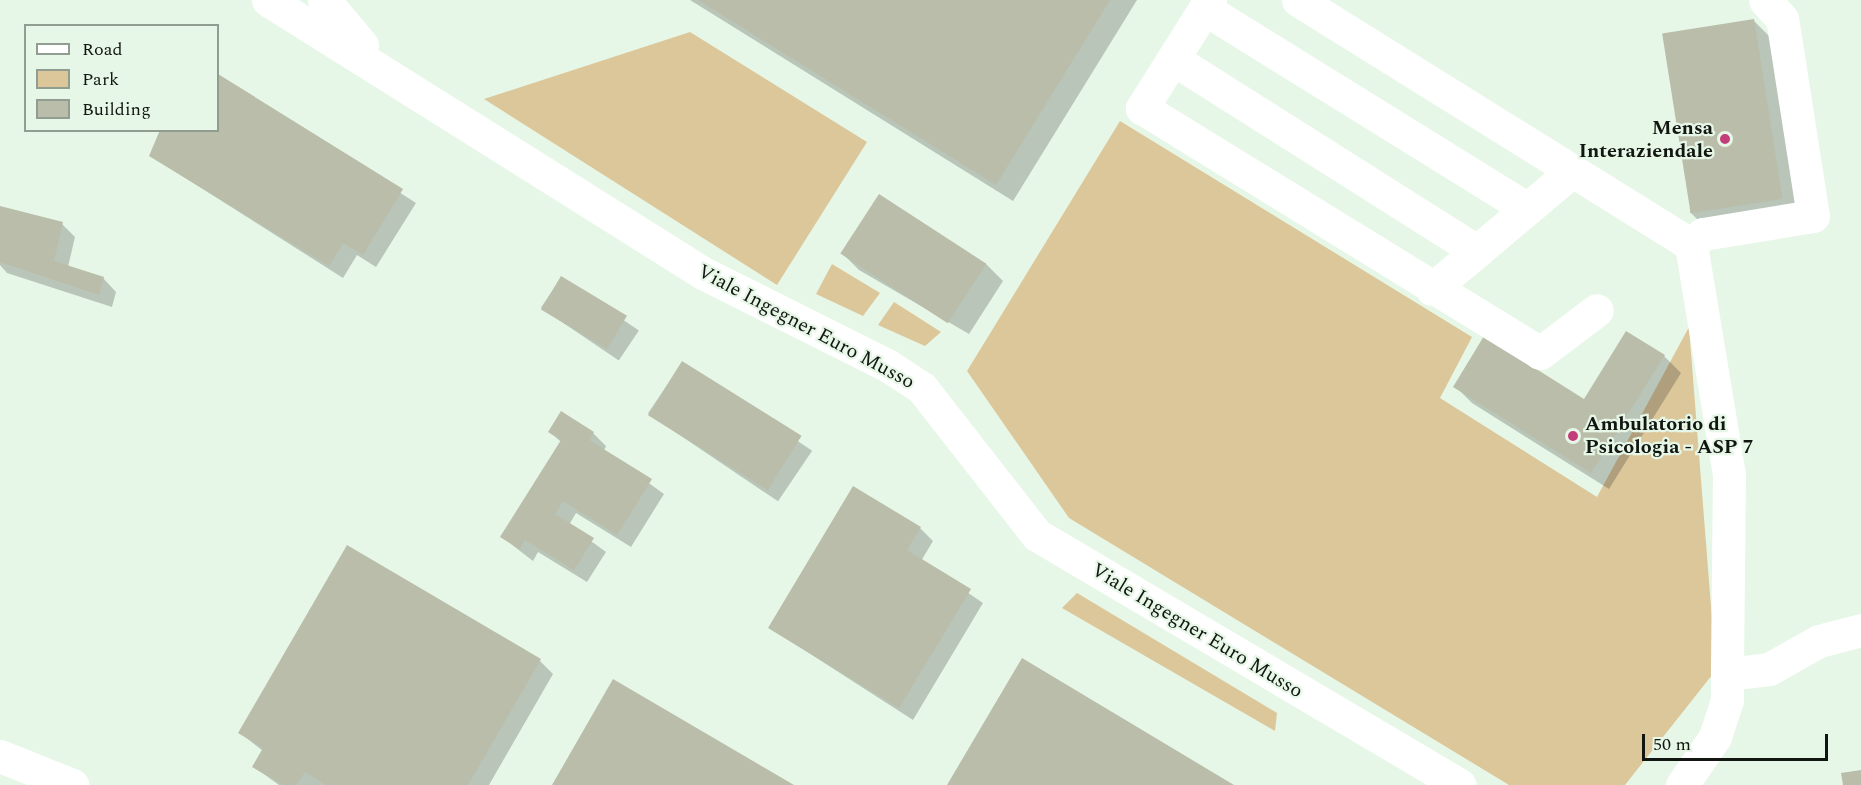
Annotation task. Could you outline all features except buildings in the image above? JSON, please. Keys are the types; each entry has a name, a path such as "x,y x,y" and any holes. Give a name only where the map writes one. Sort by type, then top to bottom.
{"street":[{"name":"Viale Ingegner Euro Musso","path":"268,0 703,273 887,365 922,388 1037,535 1435,778 1460,785"},
{"path":"324,0 395,78"},
{"path":"1298,0 1691,244 1729,475 1727,700 1715,737 1682,785"},
{"path":"1691,244 1703,234 1813,216 1782,19 1765,0"},
{"path":"1527,209 1208,4 1142,108 1432,289 1540,353 1597,310"},
{"path":"1173,59 1477,251"},
{"path":"1432,289 1572,171"},
{"path":"1727,674 1769,669 1819,641 1861,630"},
{"path":"0,756 72,785"}],"green space":[{"path":"690,32 867,142 777,285 484,99"},
{"path":"1120,121 1472,337 1440,398 1597,497 1689,327 1716,670 1625,785 1509,785 1069,518 967,371"},
{"path":"832,264 880,293 863,316 816,294"},
{"path":"894,302 941,332 925,346 878,325"},
{"path":"1077,593 1277,713 1275,731 1062,608"}],"place":[{"name":"Mensa Interaziendale","path":"1725,139"},
{"name":"Ambulatorio di Psicologia - ASP 7","path":"1573,436"}]}
